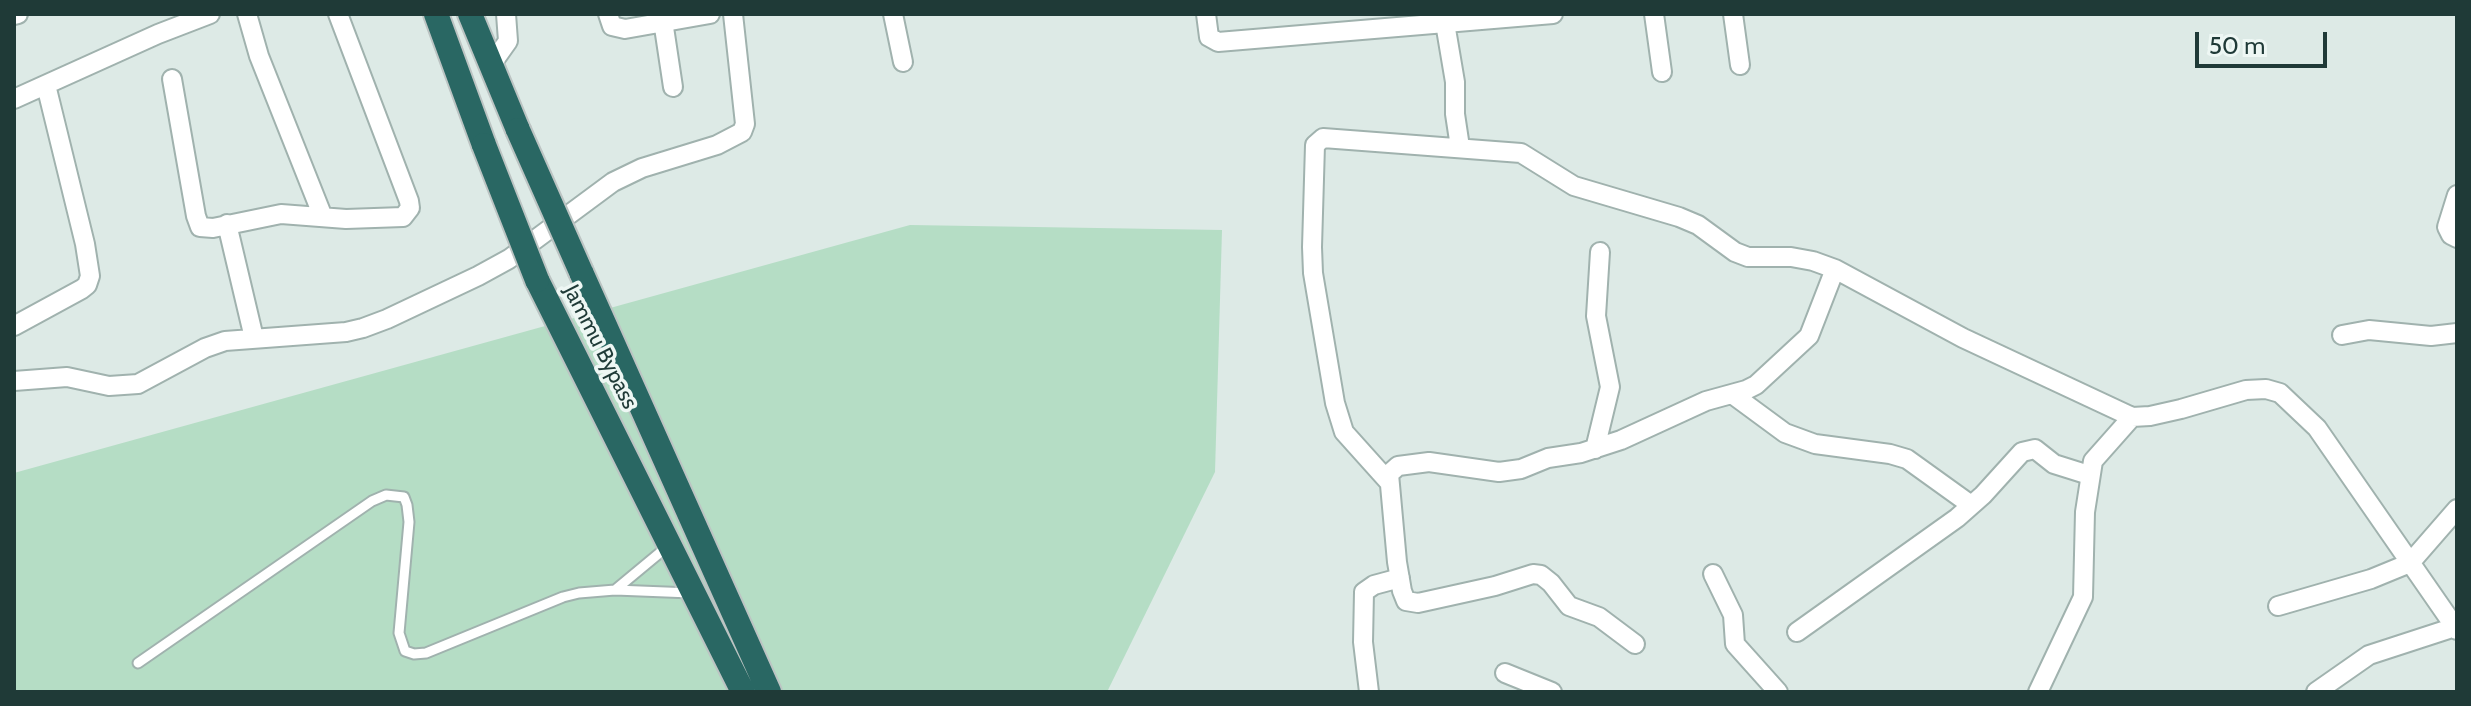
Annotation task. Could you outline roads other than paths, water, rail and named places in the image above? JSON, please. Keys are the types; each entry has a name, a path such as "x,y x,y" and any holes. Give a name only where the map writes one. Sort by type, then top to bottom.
{"highway":[{"name":"Jammu Bypass","path":"436,14 537,280 743,692"},
{"name":"Jammu Bypass","path":"470,14 518,130 769,692"}],"street":[{"path":"14,99 210,14"},
{"path":"247,14 259,56 323,217"},
{"path":"172,79 198,222 204,229 281,214 395,219 408,214 410,208 338,14"},
{"path":"491,65 508,41 506,14"},
{"path":"608,14 612,26 617,29 662,18 710,14"},
{"path":"14,381 67,377 124,386 150,379 205,348 225,341 346,332 387,319 509,259 613,182 675,156 739,135 745,124 733,14"},
{"path":"893,14 903,62"},
{"path":"1206,14 1209,37 1218,42 1553,14"},
{"path":"1654,14 1662,72"},
{"path":"1733,14 1740,65"},
{"path":"662,18 673,87"},
{"path":"1445,23 1455,82 1459,142"},
{"path":"14,326 82,289 90,276 46,85"},
{"path":"1388,481 1344,432 1335,403 1313,273 1315,145 1323,138 1459,142 1521,153 1574,186 1698,225 1735,252 1748,257 1791,257 1835,269 1963,338 2132,417 2181,409 2246,390 2266,389 2280,393 2317,428 2456,628 2369,655 2316,692"},
{"path":"2457,195 2447,227 2451,235 2457,238"},
{"path":"227,224 254,338"},
{"path":"1595,449 1610,387 1596,316 1600,252"},
{"path":"1635,644 1599,617 1569,606 1541,575 1526,575 1495,586 1410,603 1403,597 1400,578 1388,481 1392,469 1429,462 1508,472 1548,458 1595,449 1706,401 1756,385 1809,336 1835,269"},
{"path":"2342,335 2369,330 2431,336 2457,333"},
{"path":"1732,394 1785,433 1815,444 1907,459 1971,505"},
{"path":"2038,692 2083,597 2089,475 2093,461 2132,417"},
{"path":"1797,632 1971,505 2026,449 2035,449 2054,464 2089,475"},
{"path":"2278,606 2380,577 2410,563 2457,509"},
{"path":"1713,574 1733,615 1735,644 1778,692"},
{"path":"1369,692 1363,642 1364,592 1374,585 1400,578"},
{"path":"1505,673 1552,692"}],"lane":[{"path":"138,663 372,501 386,495 404,497 408,514 399,633 405,651 414,654 426,653 563,597 615,590 694,593"},
{"path":"615,590 669,544"}]}
